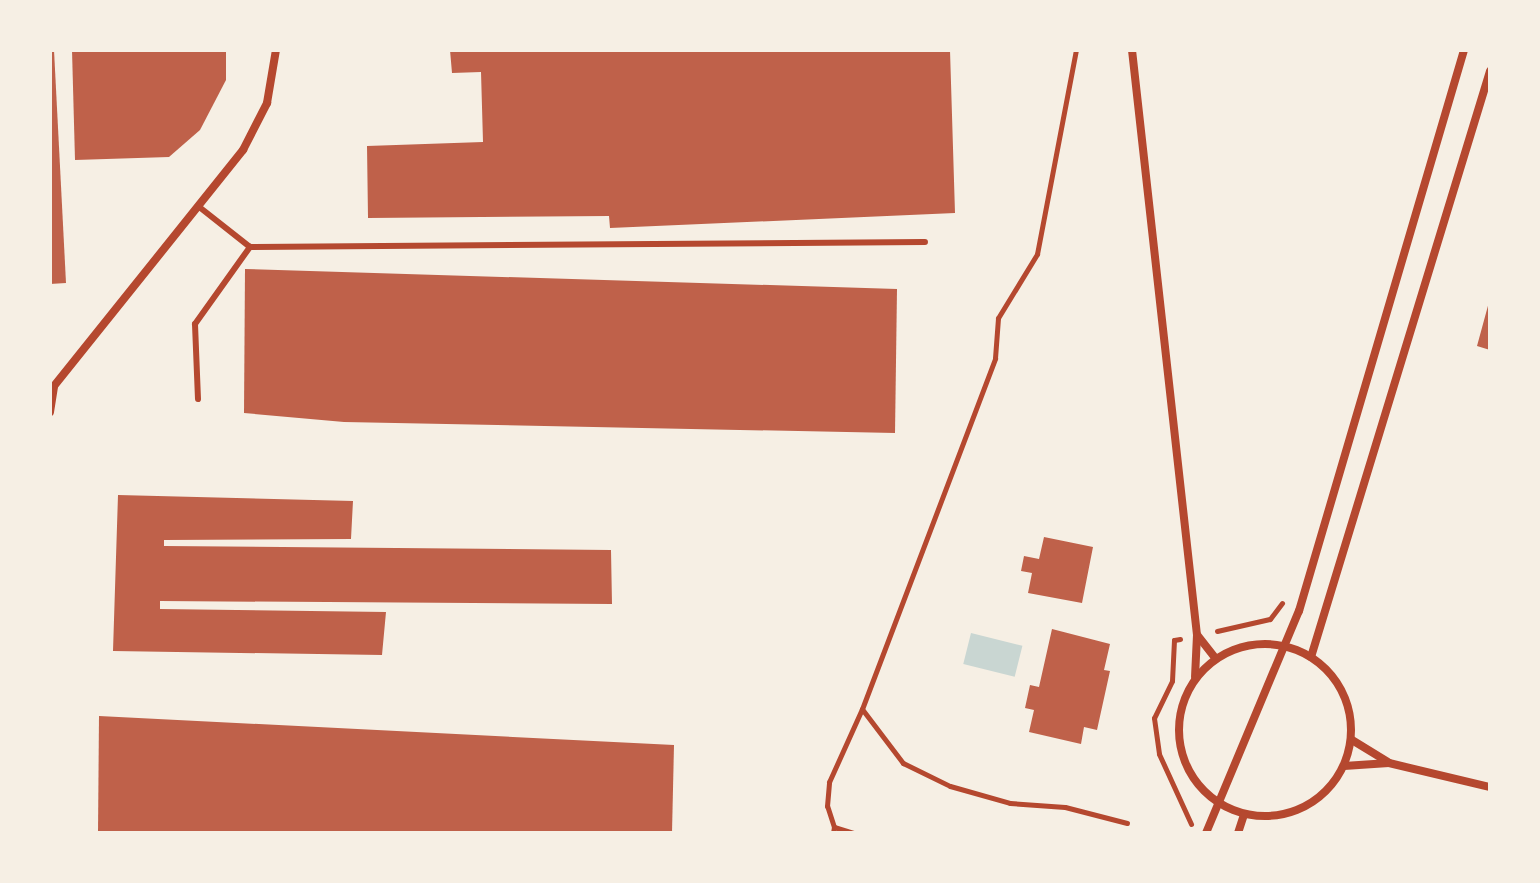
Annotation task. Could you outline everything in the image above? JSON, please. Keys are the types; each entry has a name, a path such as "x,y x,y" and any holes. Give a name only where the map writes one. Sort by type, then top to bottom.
{"street":[{"path":"50,412 51,387 243,150 267,103 276,50"},
{"path":"1132,50 1197,635 1195,677"},
{"path":"1206,833 1283,646 1350,447 1464,50"},
{"path":"1311,657 1490,71"},
{"path":"1197,635 1215,658"},
{"path":"1263,644 1283,646 1311,657 1342,691 1352,740 1335,782 1307,806 1267,817 1244,815 1217,803 1189,773 1178,739 1182,705 1195,677 1215,658 1263,644"},
{"path":"1352,740 1389,763"},
{"path":"1344,766 1389,763 1490,787"},
{"path":"1238,833 1244,815"}],"lane":[{"path":"198,206 250,247 925,242"},
{"path":"198,399 195,324 250,247"}],"path":[{"path":"854,833 834,830 827,806 829,782 862,709 995,358 998,318 1037,254 1076,50"},
{"path":"1188,833 1187,810 1159,754 1154,718 1172,681 1174,640 1270,619 1287,586"},
{"path":"862,709 903,763 950,786 1010,803 1065,807 1127,823"}],"shaded area":[{"path":"971,633 1022,646 1015,677 963,664"}],"building":[{"path":"50,50 54,50 66,283 50,284"},
{"path":"72,50 226,50 226,80 200,130 169,157 75,160"},
{"path":"450,50 950,50 955,213 610,228 609,216 368,218 367,146 483,142 481,72 452,73"},
{"path":"245,269 897,289 895,433 344,422 244,413"},
{"path":"1490,302 1490,350 1477,346"},
{"path":"118,495 353,501 351,539 164,540 164,546 611,550 612,604 160,601 160,609 386,612 382,655 113,651"},
{"path":"1044,537 1093,547 1082,603 1028,593 1032,573 1021,571 1024,556 1039,559"},
{"path":"1052,629 1110,644 1104,670 1110,671 1097,730 1084,727 1081,744 1029,732 1034,710 1025,708 1030,685 1039,687"},
{"path":"99,716 674,745 672,833 98,833"}]}
